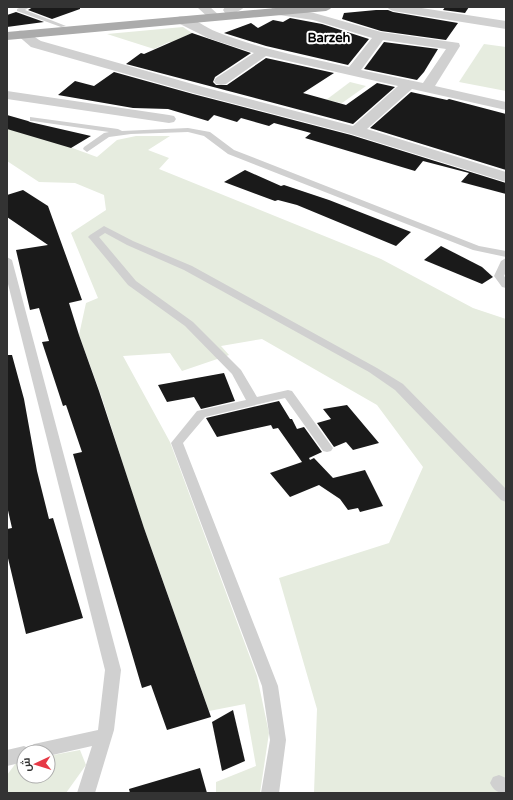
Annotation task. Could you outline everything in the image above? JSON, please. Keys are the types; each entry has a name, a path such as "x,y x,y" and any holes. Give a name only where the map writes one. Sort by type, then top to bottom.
{"main road":[{"path":"7,32 264,7"},
{"path":"312,13 326,7"},
{"path":"231,10 276,12"},
{"path":"7,36 182,20 209,12"}],"street":[{"path":"393,7 506,25"},
{"path":"276,12 312,13 380,36 454,46 427,88"},
{"path":"182,20 212,35 264,52 506,106"},
{"path":"22,34 36,44 191,88 356,131 506,177"},
{"path":"353,72 361,59 380,36"},
{"path":"221,80 264,52"},
{"path":"356,131 408,84"},
{"path":"7,95 169,119"}],"lane":[{"path":"27,7 19,10 62,26"},
{"path":"33,119 131,132"},
{"path":"87,149 107,135 131,132 188,130 207,134 231,152 476,248 506,254"},
{"path":"253,402 237,372 189,324 132,283 93,237 104,229 130,243 188,268 373,370 399,387 506,497"},
{"path":"7,260 112,670 106,730 86,793"},
{"path":"506,261 499,276 506,285"},
{"path":"270,793 278,740 270,686 177,443 201,414 288,394 327,448"},
{"path":"56,747 104,736"}],"shaded area":[{"path":"183,27 192,33 179,39 184,45 169,42 154,49 107,34"},
{"path":"484,44 506,47 506,91 459,82"},
{"path":"350,82 366,86 342,103 326,100"},
{"path":"7,114 15,121 37,133 97,157 117,140 136,136 170,136 148,150 169,158 159,169 381,259 473,308 506,319 506,793 314,793 317,709 279,578 389,543 423,467 377,405 262,339 221,346 229,355 182,371 170,353 123,356 170,442 257,676 269,733 260,793 216,793 216,782 256,766 245,704 209,711 138,511 102,398 79,335 86,303 98,298 71,233 106,210 104,195 75,183 39,182 7,161"},
{"path":"80,750 86,765 66,793 7,793 7,775 16,763 16,784 56,784 56,754"}],"building":[{"path":"33,7 80,7 80,9 52,19 28,10"},
{"path":"445,7 469,7 465,13 443,10"},
{"path":"388,10 458,23 446,40 381,31 342,19 344,13"},
{"path":"16,12 44,22 7,27 7,15"},
{"path":"290,18 322,24 369,39 348,65 266,46 224,33 251,23 258,28 273,20 283,22"},
{"path":"192,33 251,53 215,77 213,82 216,85 227,85 266,58 334,73 303,93 346,105 377,83 395,87 353,124 126,64 141,53 144,54"},
{"path":"384,42 438,49 424,72 417,80 364,69"},
{"path":"114,72 351,135 506,183 506,194 461,182 469,173 423,161 415,171 305,138 311,133 274,123 269,126 241,118 237,122 214,115 208,121 168,109 133,108 58,95 75,81 94,86"},
{"path":"411,92 447,100 449,99 506,114 506,170 370,128"},
{"path":"7,115 30,122 91,136 71,148 7,129"},
{"path":"245,170 281,186 284,185 329,200 411,232 396,246 297,205 278,200 275,201 224,182"},
{"path":"23,190 48,206 82,300 69,303 144,528 211,717 167,730 151,685 142,688 73,454 82,452 66,405 63,406 42,342 49,341 39,308 30,310 16,250 48,245 7,217 7,195"},
{"path":"441,246 482,267 493,277 482,284 424,260"},
{"path":"7,355 12,355 24,399 37,471 49,519 53,518 83,618 26,634 7,554 7,529 12,528 7,506"},
{"path":"224,373 235,401 201,409 194,397 167,402 158,385"},
{"path":"279,401 290,419 292,419 297,429 304,427 322,452 309,458 310,460 314,458 333,478 365,470 383,506 360,512 358,508 348,510 340,499 319,485 290,497 270,473 302,462 278,428 273,429 271,425 217,437 206,418"},
{"path":"347,405 379,443 353,450 346,442 334,447 317,423 331,419 323,409"},
{"path":"233,710 245,761 222,771 212,722"},
{"path":"200,768 207,793 130,793 129,789"}],"district":[{"name":"Barzeh","path":"329,38"}]}
